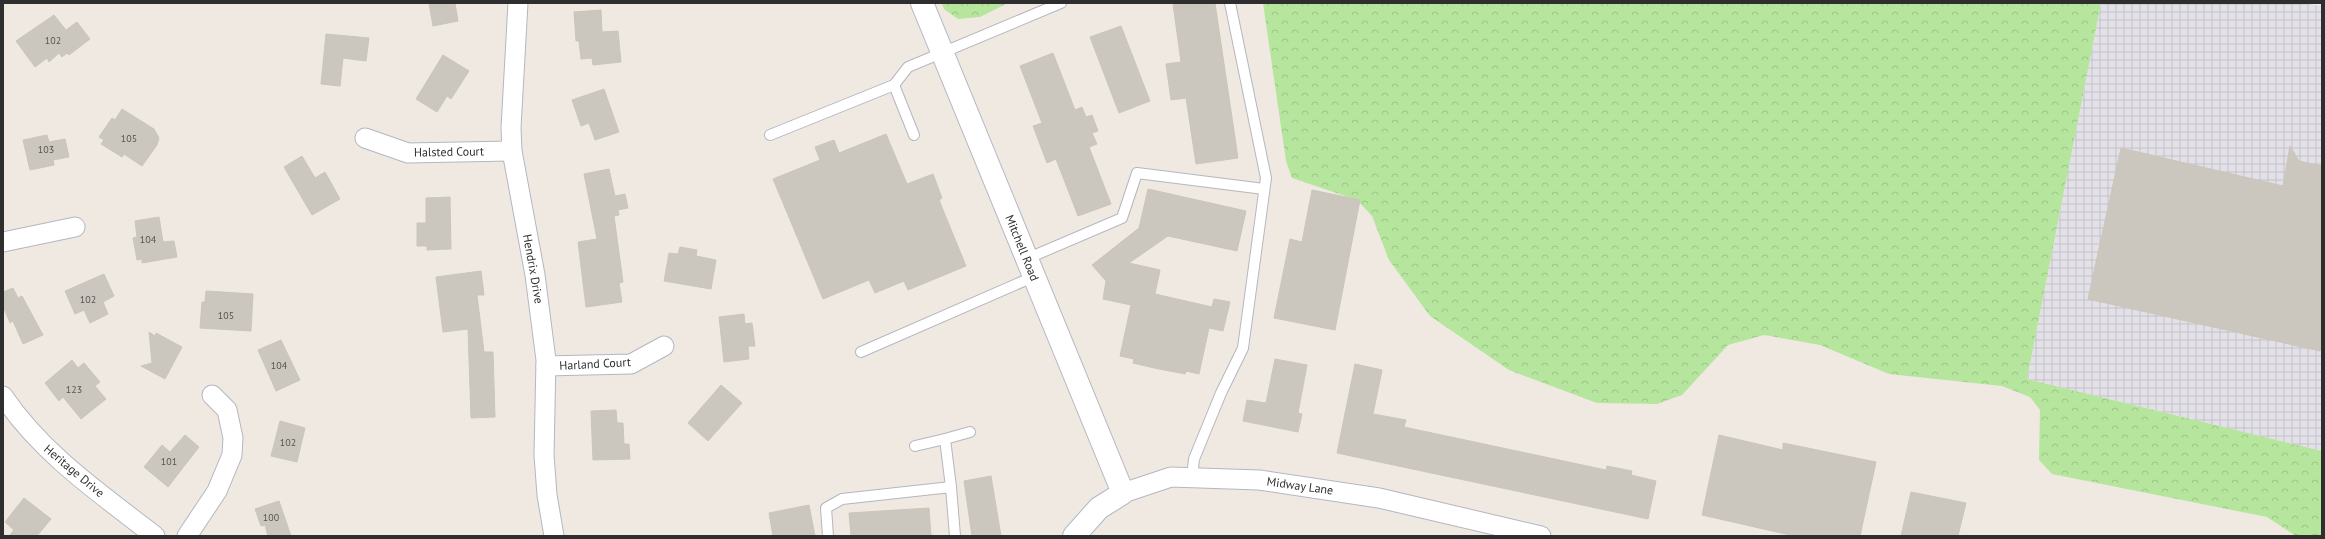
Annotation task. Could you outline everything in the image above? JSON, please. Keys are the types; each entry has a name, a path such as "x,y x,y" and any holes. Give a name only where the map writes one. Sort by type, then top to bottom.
{"street":[{"name":"Hendrix Drive","path":"518,3 511,121 512,151 535,275 546,366 544,455 547,495 554,536"},
{"name":"Mitchell Road","path":"922,3 1029,268 1123,493"},
{"name":"Halsted Court","path":"365,138 408,153 512,151"},
{"path":"3,242 75,227"},
{"name":"Harland Court","path":"546,366 631,364 664,346"},
{"name":"Heritage Drive","path":"3,396 19,419 49,452 156,536"},
{"path":"188,536 216,491 232,455 233,438 227,410 212,396"},
{"name":"Midway Lane","path":"1074,536 1099,508 1123,493 1171,478 1192,477 1259,480 1379,498 1541,536"}],"lane":[{"path":"770,135 894,85 908,67 943,54 1060,3"},
{"path":"1192,477 1194,459 1221,393 1243,348 1266,178 1230,3"},
{"path":"894,85 914,135"},
{"path":"861,352 1029,268 1122,218 1137,173 1264,189"},
{"path":"915,446 970,432"},
{"path":"945,439 955,536"},
{"path":"828,536 826,508 842,499 951,487"}],"shaded area":[{"path":"2101,3 2301,3 2322,6 2322,451 2027,379"}],"green space":[{"path":"942,3 1008,3 980,17 958,19 944,9"},
{"path":"1263,3 2101,3 2027,379 2322,451 2322,536 2296,536 2267,517 2052,474 2039,460 2040,410 2030,397 2002,386 1889,374 1820,345 1764,335 1728,345 1682,395 1657,404 1597,403 1509,370 1430,316 1389,260 1372,216 1357,200 1292,178 1286,161"}],"building":[{"path":"429,3 455,3 458,21 433,26"},
{"path":"1215,3 1238,158 1196,164 1186,98 1171,100 1166,64 1181,62 1173,4"},
{"path":"601,10 602,32 618,31 621,62 593,65 592,58 581,59 579,41 576,41 574,12"},
{"path":"54,15 66,30 77,22 90,39 69,55 67,53 62,57 59,53 49,62 47,58 35,67 16,41"},
{"path":"1121,26 1150,101 1119,113 1090,37"},
{"path":"326,34 369,38 366,61 343,58 340,86 321,84"},
{"path":"1053,53 1075,110 1082,107 1086,117 1092,115 1098,131 1092,133 1097,144 1089,147 1111,204 1078,216 1056,159 1047,163 1033,126 1042,123 1020,66"},
{"path":"443,55 469,71 451,99 447,96 437,112 416,99"},
{"path":"604,89 619,132 595,140 589,123 581,126 572,100"},
{"path":"122,109 154,129 159,138 157,145 142,166 124,154 122,157 101,144 104,140 99,137 112,118 115,120"},
{"path":"886,134 907,184 933,174 942,198 939,200 966,266 908,290 904,281 875,293 869,280 823,299 773,179 820,160 815,147 834,140 839,153"},
{"path":"47,135 49,142 65,139 69,157 53,160 54,165 30,170 23,140"},
{"path":"2290,146 2299,161 2322,166 2322,344 2320,351 2088,299 2121,148 2283,186"},
{"path":"302,156 315,178 325,172 340,199 312,215 284,167"},
{"path":"609,169 615,196 625,194 628,208 618,210 619,215 614,216 623,282 619,283 622,302 586,307 578,242 597,239 584,174"},
{"path":"1148,189 1246,211 1237,251 1168,236 1129,263 1160,270 1155,294 1212,307 1214,299 1230,302 1223,331 1209,328 1199,374 1186,371 1185,374 1154,368 1133,363 1134,359 1120,356 1131,305 1103,299 1106,281 1092,265 1139,228"},
{"path":"1312,190 1360,200 1335,330 1274,318 1290,239 1302,242"},
{"path":"450,197 451,249 427,250 427,246 417,246 417,223 426,223 426,198"},
{"path":"159,217 163,242 174,241 177,257 142,263 142,259 137,260 133,238 137,237 135,221"},
{"path":"680,247 697,250 696,256 716,260 711,289 664,281 669,253 678,254"},
{"path":"481,271 484,295 477,295 484,352 493,352 495,417 471,418 468,329 443,332 436,277"},
{"path":"104,274 114,296 103,302 108,314 90,323 84,310 75,314 65,291"},
{"path":"13,288 18,298 22,296 43,335 23,344 13,321 10,323 3,306 3,292"},
{"path":"206,291 253,294 251,331 200,328 202,302 205,302"},
{"path":"744,314 745,324 752,323 755,346 748,346 749,359 724,362 719,317"},
{"path":"149,332 155,336 156,333 182,347 165,379 141,366 152,363"},
{"path":"281,340 300,380 276,391 258,350"},
{"path":"1275,359 1307,365 1298,413 1302,414 1298,432 1243,421 1247,400 1266,403"},
{"path":"72,360 78,368 84,363 100,382 95,386 106,399 81,419 63,397 59,401 45,383"},
{"path":"1355,364 1382,370 1373,414 1406,420 1404,427 1606,470 1607,466 1632,471 1631,475 1656,481 1648,519 1337,453"},
{"path":"721,385 742,403 708,441 688,423"},
{"path":"616,410 617,423 623,423 624,444 629,444 630,459 593,460 591,411"},
{"path":"280,421 305,428 297,462 271,456"},
{"path":"185,435 199,447 168,487 144,467 162,445 170,452"},
{"path":"1719,435 1783,450 1783,443 1876,462 1860,536 1794,536 1702,515"},
{"path":"991,476 1001,536 972,536 964,481"},
{"path":"1911,492 1966,503 1958,536 1901,536"},
{"path":"24,498 51,519 37,536 9,536 14,530 5,522"},
{"path":"279,501 291,536 268,536 265,525 261,526 255,509"},
{"path":"809,505 815,536 773,536 769,513"},
{"path":"929,508 931,536 851,536 849,513"}]}
